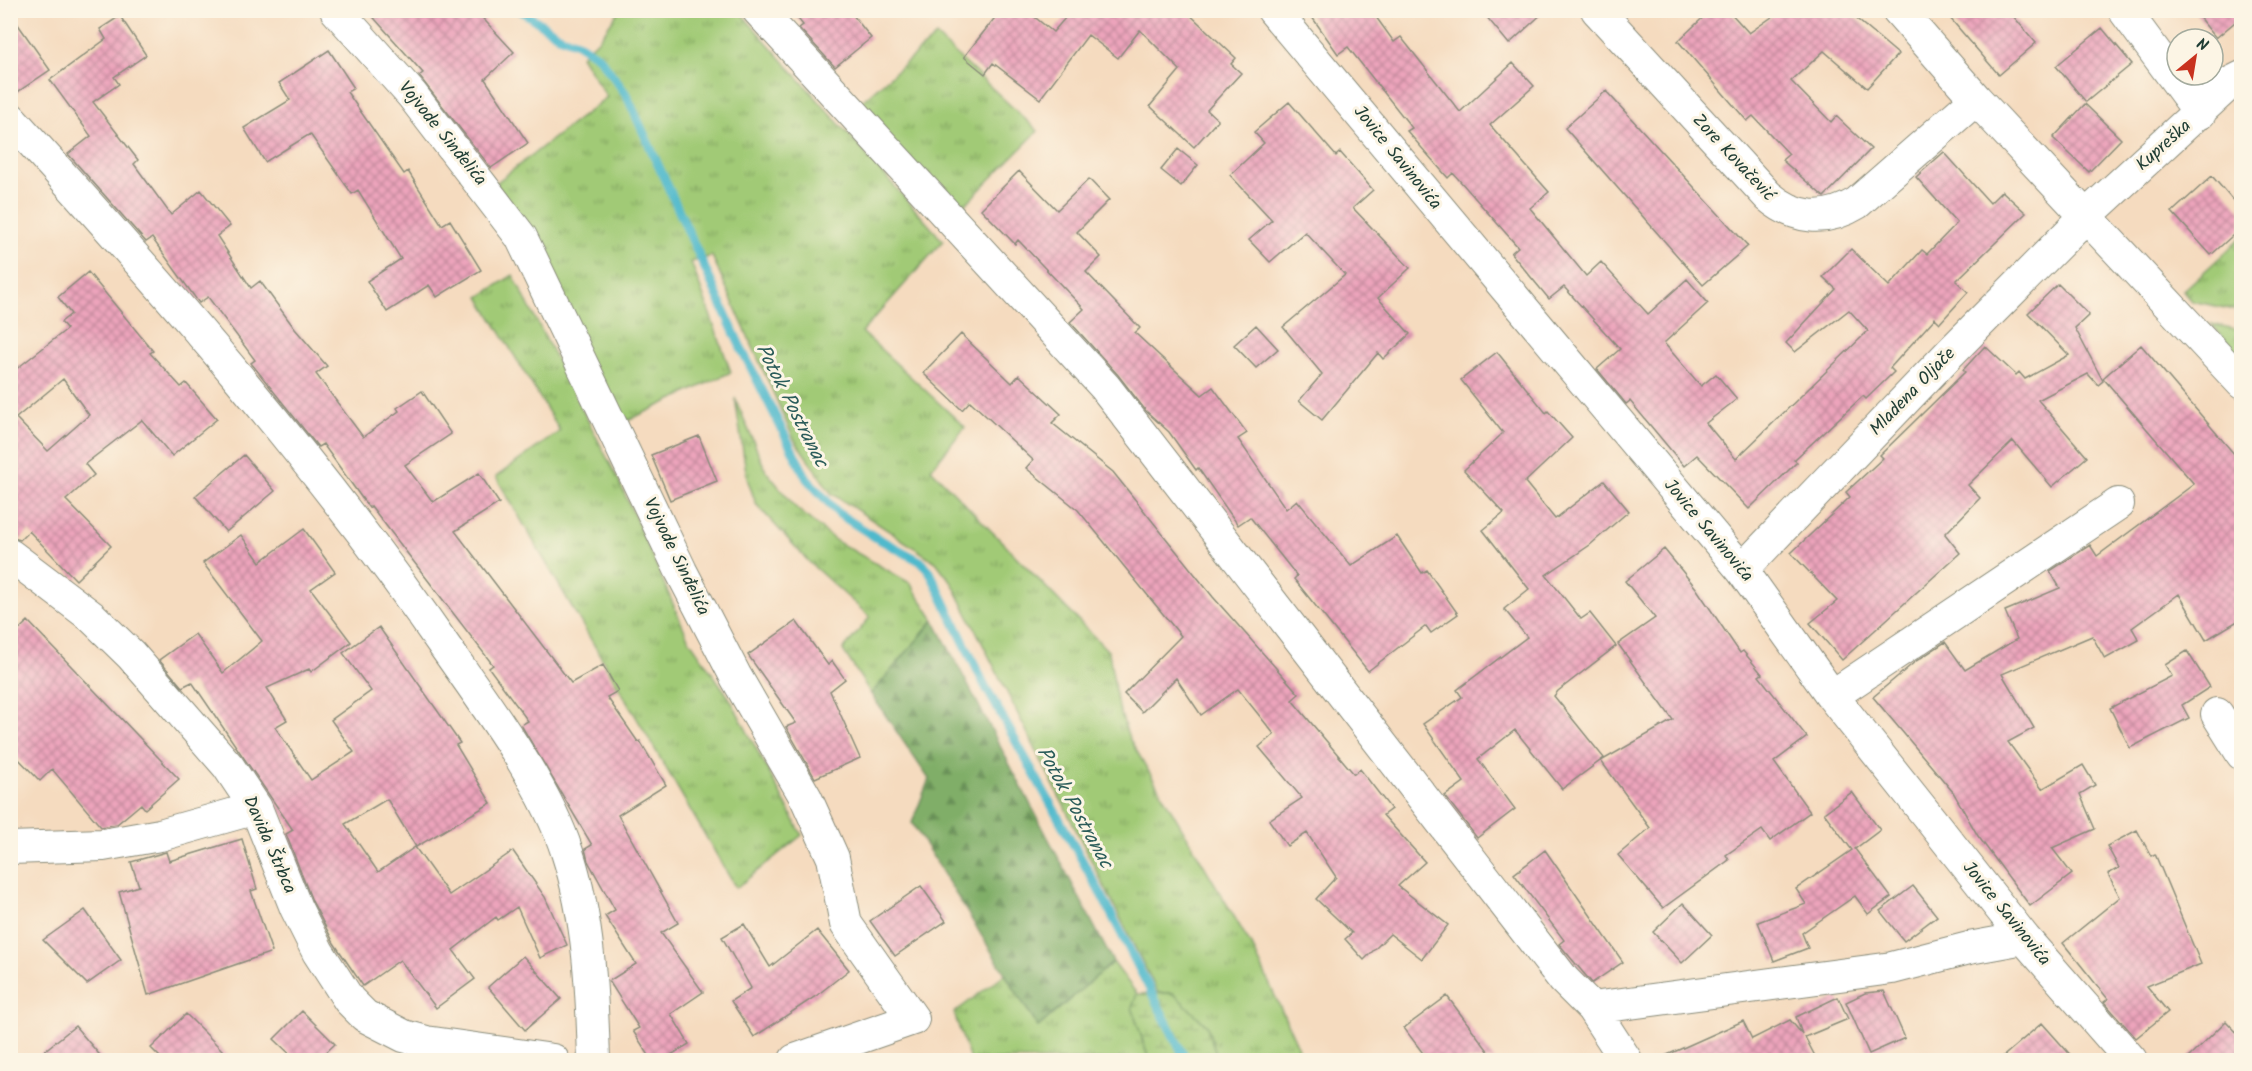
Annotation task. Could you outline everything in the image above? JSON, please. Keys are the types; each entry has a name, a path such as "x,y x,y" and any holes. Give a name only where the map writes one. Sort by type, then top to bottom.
{"street":[{"name":"Vojvode Sinđelića","path":"336,10 412,95 521,237 686,582 736,677 786,759 811,808 833,858 846,924 913,1018 795,1060"},
{"path":"758,10 1105,387 1564,980 1592,1008 1626,1060"},
{"name":"Jovice Savinovića","path":"1274,10 1742,570 1833,696 2024,938 2131,1060"},
{"name":"Zore Kovačević","path":"1597,10 1768,196 1782,208 1796,215 1815,217 1830,215 1857,203 1976,99"},
{"path":"1898,10 1976,99 2241,383"},
{"path":"2124,10 2200,113"},
{"name":"Kupreška","path":"2086,216 2230,83 2241,77"},
{"path":"10,118 153,276 262,405 416,605 506,737 532,779 567,850 582,920 591,978 594,1060"},
{"name":"Mladena Oljače","path":"1742,570 1949,354 2086,216"},
{"path":"1833,696 2118,504"},
{"name":"Davida Štrbca","path":"10,555 92,617 131,655 228,766 256,808 296,908 318,952 349,1000 364,1016 404,1036 426,1042 554,1060"},
{"path":"2217,714 2241,754"},
{"path":"10,848 103,845 160,835 256,808"},
{"path":"1592,1008 1892,968 1969,948 2024,938"}],"green space":[{"path":"619,11 739,11 943,241 862,332 965,427 931,469 1109,652 1117,702 1129,738 1255,952 1304,1060 1218,1060 1207,1026 1173,993 1158,993 952,583 936,562 831,493 794,439 712,256 691,262 731,372 616,426 492,186 607,97 581,56 600,38"},
{"path":"936,36 1038,131 953,217 853,109"},
{"path":"2241,238 2241,311 2191,301 2183,291"},
{"path":"513,275 619,481 688,638 730,699 802,835 736,888 496,477 560,431 479,297"},
{"path":"2211,324 2241,330 2241,357"},
{"path":"735,398 766,471 797,509 836,541 910,583 934,620 871,694 843,650 870,617 811,564 756,504 747,478"},
{"path":"934,620 1113,962 1038,1027 912,823 929,779 871,694"},
{"path":"1113,962 1137,994 1132,1007 1149,1060 970,1060 954,1013 1005,974 1038,1027"},
{"path":"1173,993 1207,1026 1218,1060 1149,1060 1132,1007 1137,994"}],"building":[{"path":"367,10 475,10 514,52 485,79 528,143 491,168 419,76 423,73"},
{"path":"791,10 849,10 871,38 835,67 799,28 803,25"},
{"path":"1001,10 1026,10 1053,32 1066,17 1057,10 1185,10 1236,58 1231,64 1241,73 1207,110 1218,120 1194,147 1150,106 1180,70 1140,30 1118,58 1088,35 1040,99 993,63 985,74 964,57"},
{"path":"1307,10 1371,10 1394,42 1401,37 1460,112 1513,63 1534,86 1490,125 1549,192 1530,208 1586,276 1601,262 1648,314 1687,279 1708,303 1664,343 1701,386 1716,374 1737,399 1706,423 1736,459 1868,331 1849,310 1795,352 1786,343 1836,289 1823,277 1851,249 1889,286 1922,250 1927,254 1957,223 1916,177 1944,152 1990,203 2002,191 2026,213 1956,281 1968,292 1940,323 1935,318 1890,368 1894,372 1866,399 1863,396 1794,460 1797,462 1749,509 1697,455 1684,466 1630,401 1626,404 1597,369 1620,349 1564,287 1549,299 1511,253 1518,247 1453,173 1448,178 1407,131 1412,128 1348,47 1338,54"},
{"path":"1481,10 1546,10 1509,44"},
{"path":"1711,10 1728,10 1749,33 1782,10 1846,10 1898,54 1867,88 1824,51 1791,81 1831,122 1836,116 1871,149 1824,197 1782,160 1789,154 1753,116 1747,121 1678,41"},
{"path":"1943,10 2008,10 2036,43 1999,75"},
{"path":"2193,10 2241,10 2241,17 2225,30 2225,27 2207,27"},
{"path":"10,13 50,70 10,97"},
{"path":"120,16 146,55 114,77 119,84 93,102 138,160 134,164 171,215 201,190 230,226 217,236 251,288 260,281 295,329 327,366 316,374 363,437 399,411 397,408 422,391 451,434 405,465 433,502 479,473 499,503 455,531 571,683 603,665 618,691 607,697 638,742 640,741 666,785 618,815 678,923 661,933 703,992 671,1014 689,1044 663,1060 652,1060 633,1031 639,1028 609,981 636,964 605,916 615,910 588,861 585,849 592,845 521,725 528,721 489,668 493,665 371,506 369,508 323,444 318,447 251,363 255,360 208,297 199,303 152,238 146,242 68,154 91,136 50,80 106,39 100,29"},
{"path":"2102,28 2132,64 2086,102 2056,66"},
{"path":"329,50 354,88 347,92 404,174 408,171 442,225 450,220 481,270 437,297 429,285 387,312 367,281 401,259 358,190 352,194 310,134 265,162 244,128 290,100 279,83"},
{"path":"1606,91 1748,246 1703,285 1565,128"},
{"path":"1289,102 1336,156 1340,152 1373,190 1353,208 1410,268 1378,298 1410,334 1383,359 1378,353 1322,420 1299,401 1322,374 1283,327 1345,275 1305,232 1270,262 1249,240 1272,220 1230,175 1264,143 1254,132"},
{"path":"2085,104 2121,139 2089,172 2053,138"},
{"path":"1178,149 1198,165 1181,186 1161,170"},
{"path":"1019,171 1057,210 1089,179 1109,200 1077,232 1101,257 1086,272 1140,328 1135,333 1202,395 1213,387 1247,433 1238,439 1286,509 1297,500 1351,566 1397,536 1422,573 1427,570 1458,614 1431,633 1426,626 1368,671 1294,579 1297,576 1250,517 1238,525 1198,468 1196,470 1169,432 1146,411 1118,375 1070,322 1084,309 1018,240 1015,244 981,209"},
{"path":"2212,176 2241,210 2241,228 2211,255 2172,212"},
{"path":"88,272 153,351 150,353 181,387 186,383 217,419 172,456 142,420 85,464 94,475 66,500 111,546 76,580 29,531 20,540 10,537 10,374 67,329 61,322 71,314 58,297","holes":["63,379 89,415 48,451 16,418"]},
{"path":"2058,284 2089,315 2075,328 2103,381 2098,385 2088,374 2038,400 2087,457 2052,487 2013,441 1968,485 1980,498 1945,534 1960,553 1842,660 1810,623 1837,601 1791,553 1850,497 1846,492 1883,458 1880,455 1965,372 1963,370 1985,346 2016,375 2019,372 2025,379 2069,355 2028,313"},
{"path":"1256,325 1278,349 1256,368 1234,345"},
{"path":"961,334 1012,383 1019,375 1061,414 1052,423 1113,472 1213,597 1299,694 1292,700 1354,774 1360,769 1391,809 1383,815 1425,862 1398,886 1448,925 1422,959 1390,934 1364,960 1345,939 1352,933 1316,899 1336,877 1307,833 1287,846 1269,820 1302,798 1259,747 1274,734 1238,689 1201,715 1176,678 1142,712 1124,694 1181,636 1078,510 1026,468 1033,460 970,401 962,410 923,373"},
{"path":"2141,345 2241,462 2241,619 2206,640 2179,594 2132,628 2139,640 2105,659 2092,636 2002,674 2034,728 2008,742 2042,789 2083,765 2095,785 2080,794 2095,829 2052,848 2072,874 2030,906 1978,836 1953,792 1873,697 1916,661 1945,642 1965,670 2017,639 2005,611 2060,588 2050,571 2090,545 2097,556 2194,484 2103,378"},
{"path":"1497,352 1546,413 1548,411 1572,438 1525,482 1555,519 1604,481 1629,511 1590,545 1546,575 1581,619 1590,613 1616,646 1554,696 1604,758 1562,789 1515,730 1478,759 1515,809 1477,838 1445,796 1464,782 1423,724 1462,697 1457,690 1527,637 1504,609 1529,589 1483,530 1504,513 1464,470 1503,433 1461,380"},
{"path":"699,436 717,481 670,500 651,455"},
{"path":"244,455 275,491 226,532 195,496"},
{"path":"304,529 335,572 311,589 351,642 311,672 309,669 267,688 287,720 275,727 311,780 354,752 331,720 371,691 343,653 379,627 460,743 456,745 491,803 416,847 387,799 345,824 378,872 415,847 449,895 513,851 545,897 567,945 540,958 517,907 498,920 496,917 453,950 475,979 436,1008 400,960 363,986 334,943 312,901 286,834 293,830 192,682 182,687 159,660 195,634 223,673 262,641 203,563 241,535 260,562"},
{"path":"1664,549 1696,588 1740,653 1743,651 1762,674 1759,676 1807,737 1774,762 1810,812 1770,841 1762,830 1726,855 1729,860 1663,908 1618,855 1650,828 1601,761 1673,720 1618,644 1655,618 1625,581"},
{"path":"28,621 179,779 145,809 141,804 117,824 101,827 52,769 40,781 10,750 10,638"},
{"path":"796,621 828,665 832,661 845,679 830,691 860,758 815,778 786,727 796,723 748,655"},
{"path":"2187,651 2210,687 2182,705 2189,718 2130,748 2110,708 2172,676 2165,665"},
{"path":"1852,792 1880,830 1855,849 1891,897 1868,914 1855,896 1802,933 1808,948 1774,961 1758,922 1806,904 1796,889 1852,850 1824,813"},
{"path":"2137,830 2151,856 2155,854 2201,964 2147,986 2168,1012 2136,1038 2104,1002 2108,999 2063,943 2120,897 2108,874 2119,868 2107,846"},
{"path":"242,839 257,889 251,891 272,952 148,995 119,892 139,886 131,862 166,852 169,861"},
{"path":"1545,850 1623,962 1592,983 1559,944 1564,940 1514,874"},
{"path":"921,886 946,921 895,956 870,921"},
{"path":"1913,886 1937,916 1904,941 1880,911"},
{"path":"1683,903 1712,935 1682,963 1653,932"},
{"path":"85,910 121,960 87,984 43,940"},
{"path":"744,924 770,967 817,930 849,970 816,996 754,1037 731,1001 751,988 722,937"},
{"path":"523,956 561,999 525,1030 488,987"},
{"path":"1884,991 1905,1038 1869,1054 1846,1002 1865,993"},
{"path":"1447,996 1495,1060 1428,1060 1404,1028"},
{"path":"1838,997 1848,1019 1805,1037 1817,1060 1656,1060 1743,1021 1752,1039 1790,1020 1802,1034 1796,1017"},
{"path":"302,1011 335,1044 318,1060 296,1060 274,1039"},
{"path":"186,1014 232,1060 163,1060 151,1048"},
{"path":"2226,1021 2241,1037 2241,1060 2186,1060"},
{"path":"2042,1023 2075,1060 1999,1060"},
{"path":"75,1026 104,1060 33,1060"}],"waterway":[{"name":"Potok Postranac","path":"520,10 559,36 577,43 599,57 626,94 741,348 807,479 839,514 875,537 920,561 929,570 984,684 1102,896 1186,1060"}]}
